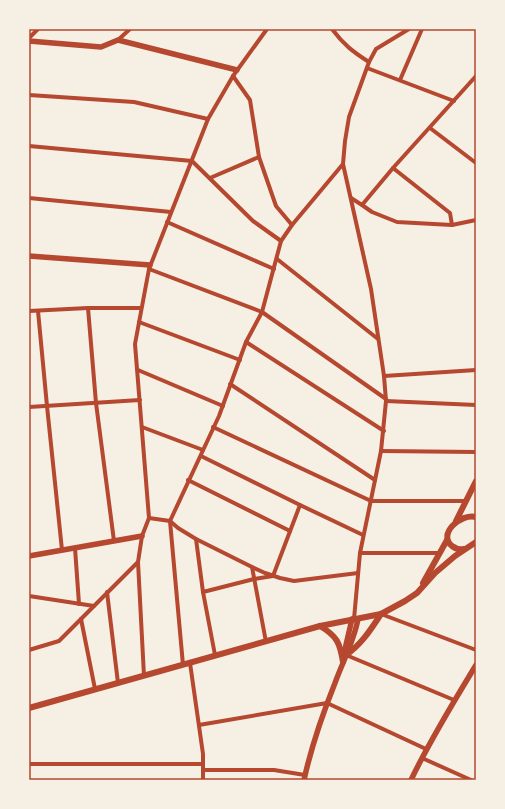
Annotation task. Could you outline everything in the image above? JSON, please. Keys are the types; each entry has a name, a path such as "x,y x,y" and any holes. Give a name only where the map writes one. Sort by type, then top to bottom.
{"main road":[{"path":"417,593 447,540 448,533 456,522 476,481"},
{"path":"456,522 475,515"},
{"path":"447,540 454,548 460,550 464,549"},
{"path":"29,708 320,626 381,614 417,593 435,573 464,549 476,542"},
{"path":"346,655 354,650 363,640 381,614"},
{"path":"320,626 334,635 338,641 343,662"}],"street":[{"path":"29,38 38,29"},
{"path":"29,41 101,47 118,40 130,29"},
{"path":"144,676 138,562 142,536 149,518 135,344 141,308 150,267 208,118 233,76 267,29"},
{"path":"332,29 341,42 369,62"},
{"path":"203,770 274,770 305,779 327,703 346,655 345,649 355,619 360,553 381,451 386,400 372,289 343,164 344,141 349,117 369,62 376,49 409,29"},
{"path":"400,80 422,29"},
{"path":"118,40 237,70"},
{"path":"367,68 454,101"},
{"path":"233,76 250,100 259,157 276,206 292,225"},
{"path":"362,205 393,168 476,76"},
{"path":"29,95 134,102 208,118"},
{"path":"430,128 476,163"},
{"path":"29,146 192,161 252,221 281,241"},
{"path":"210,178 259,157"},
{"path":"183,665 170,521 223,406 246,342 262,312 281,241 292,225 343,164"},
{"path":"393,168 450,213 452,225"},
{"path":"29,198 171,212"},
{"path":"351,198 372,212 397,222 452,225 476,220"},
{"path":"167,222 274,269"},
{"path":"29,256 150,267 262,312 386,400 476,405"},
{"path":"277,260 378,339"},
{"path":"29,311 88,308 141,308"},
{"path":"88,308 96,403 114,541"},
{"path":"38,310 46,406 62,550"},
{"path":"139,322 240,360"},
{"path":"246,342 384,430"},
{"path":"138,370 223,406"},
{"path":"384,376 476,370"},
{"path":"230,384 375,480"},
{"path":"29,407 140,400"},
{"path":"142,426 203,450"},
{"path":"213,427 371,501 466,501"},
{"path":"381,451 476,452"},
{"path":"201,456 363,535"},
{"path":"188,480 290,531"},
{"path":"273,576 300,505"},
{"path":"149,518 170,521 178,528 196,539 273,576 294,581 358,573"},
{"path":"29,556 142,536"},
{"path":"196,539 203,592 215,655"},
{"path":"76,548 79,604"},
{"path":"360,553 439,553"},
{"path":"29,650 59,641 138,562"},
{"path":"252,567 266,642"},
{"path":"203,592 254,579 273,576"},
{"path":"107,592 118,683"},
{"path":"29,596 94,606"},
{"path":"381,614 476,650"},
{"path":"81,619 95,689"},
{"path":"346,655 454,700"},
{"path":"190,663 203,754 202,780"},
{"path":"411,780 426,749 476,665"},
{"path":"199,725 327,703 426,749"},
{"path":"422,758 471,780"},
{"path":"29,764 203,764"}]}
